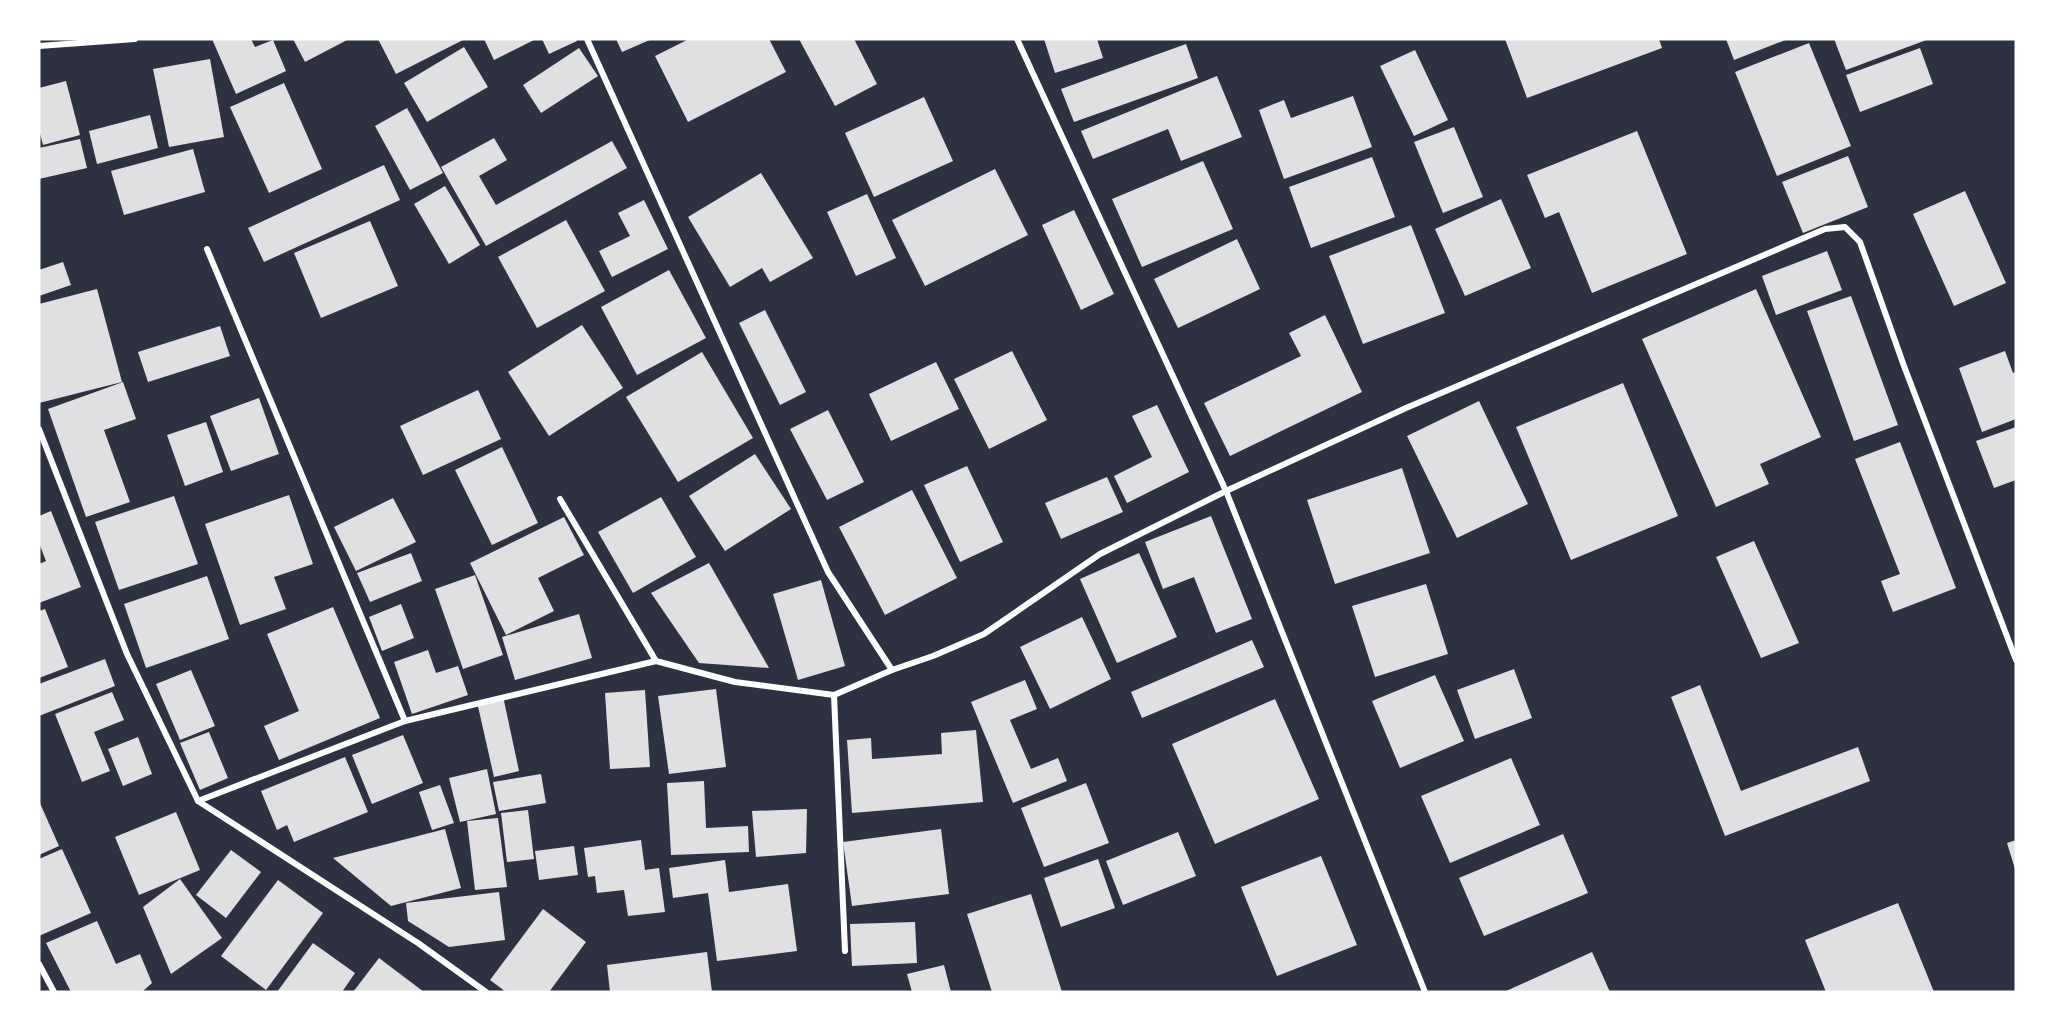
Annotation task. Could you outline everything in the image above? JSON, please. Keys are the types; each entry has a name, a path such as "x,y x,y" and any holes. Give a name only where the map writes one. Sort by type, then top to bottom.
{"street":[{"path":"39,46 135,39"},
{"path":"587,39 828,572 892,670"},
{"path":"1017,39 1226,491 1425,992"},
{"path":"198,801 405,721 656,661 735,682 834,695 984,634 1100,554 1226,491 1406,408 1815,234 1845,227 1860,242 1904,366 2016,660"},
{"path":"207,249 405,721"},
{"path":"39,429 127,654 198,801 418,943 486,992"},
{"path":"560,499 656,661"},
{"path":"834,695 845,951"},
{"path":"39,964 54,992"}],"building":[{"path":"212,39 251,39 255,47 273,40 286,71 236,94"},
{"path":"293,39 349,39 305,62"},
{"path":"378,39 465,39 396,74"},
{"path":"484,39 536,39 494,60"},
{"path":"542,39 576,39 577,41 549,54"},
{"path":"616,39 652,39 622,52"},
{"path":"689,39 769,39 786,72 688,122 655,56"},
{"path":"799,39 854,39 877,84 835,106"},
{"path":"1044,39 1097,39 1103,58 1055,73"},
{"path":"1505,39 1659,39 1662,48 1527,98"},
{"path":"1726,39 1788,39 1734,60"},
{"path":"1834,39 1929,39 1846,70"},
{"path":"1809,43 1851,146 1777,176 1735,72"},
{"path":"1186,44 1198,78 1074,122 1061,89"},
{"path":"464,47 488,87 427,122 404,83"},
{"path":"579,48 598,76 541,113 523,85"},
{"path":"1920,48 1933,84 1860,112 1846,75"},
{"path":"1415,50 1448,120 1414,136 1380,66"},
{"path":"210,59 224,137 169,147 153,69"},
{"path":"1217,76 1242,137 1181,161 1168,129 1093,159 1081,131"},
{"path":"66,81 80,135 43,145 39,130 39,88"},
{"path":"284,83 322,169 269,193 230,107"},
{"path":"1353,96 1372,147 1284,179 1259,110 1284,100 1291,118"},
{"path":"924,97 953,161 874,197 845,133"},
{"path":"407,108 443,173 410,190 375,126"},
{"path":"150,115 158,148 97,164 89,131"},
{"path":"1454,127 1483,197 1443,213 1414,142"},
{"path":"1637,131 1687,254 1592,293 1559,212 1545,218 1527,175"},
{"path":"494,138 507,160 479,176 496,205 612,141 627,168 486,246 441,167"},
{"path":"80,139 87,168 39,179 39,148"},
{"path":"193,149 205,192 124,215 111,171"},
{"path":"1848,156 1868,207 1803,233 1782,182"},
{"path":"1372,157 1395,217 1311,248 1289,187"},
{"path":"1203,161 1233,229 1142,267 1112,199"},
{"path":"384,165 400,200 264,262 248,228"},
{"path":"995,169 1028,235 925,286 892,220"},
{"path":"761,173 813,258 770,282 762,268 730,287 688,217"},
{"path":"445,186 480,245 449,264 414,204"},
{"path":"1965,191 2006,283 1954,306 1913,214"},
{"path":"867,194 896,258 856,276 827,212"},
{"path":"1501,199 1531,268 1465,296 1435,229"},
{"path":"644,200 668,249 612,277 599,251 630,236 618,213"},
{"path":"1074,210 1114,294 1081,310 1042,225"},
{"path":"566,220 605,291 537,328 498,257"},
{"path":"370,221 398,286 321,318 294,253"},
{"path":"1411,225 1445,313 1363,344 1329,256"},
{"path":"1237,239 1260,289 1178,328 1154,279"},
{"path":"1827,251 1842,290 1776,315 1762,276"},
{"path":"63,262 71,285 39,296 39,270"},
{"path":"669,270 706,338 637,375 601,307"},
{"path":"97,289 122,382 39,403 39,304"},
{"path":"1756,289 1821,437 1760,464 1769,484 1716,507 1642,339"},
{"path":"1851,296 1898,425 1854,441 1807,311"},
{"path":"765,310 806,392 780,405 739,323"},
{"path":"1325,315 1362,392 1230,456 1204,403 1301,356 1289,333"},
{"path":"582,325 623,388 549,436 508,372"},
{"path":"220,326 230,356 148,382 138,352"},
{"path":"1012,351 1047,420 989,449 954,379"},
{"path":"2005,351 2013,373 2016,372 2016,419 1982,432 1959,368"},
{"path":"702,352 753,438 678,482 626,397"},
{"path":"936,362 959,409 891,441 869,394"},
{"path":"123,382 136,419 104,430 130,502 86,517 48,409"},
{"path":"1623,383 1678,516 1571,560 1516,427"},
{"path":"478,390 501,439 423,475 400,426"},
{"path":"259,398 279,454 231,471 210,416"},
{"path":"1479,401 1528,504 1457,538 1407,436"},
{"path":"1157,405 1189,472 1127,503 1114,476 1152,457 1132,416"},
{"path":"828,410 864,482 827,500 790,429"},
{"path":"206,422 223,472 185,486 167,435"},
{"path":"2016,427 2016,480 1994,488 1976,441"},
{"path":"1900,442 1956,588 1893,612 1881,581 1900,574 1855,459"},
{"path":"502,447 538,523 492,545 455,470"},
{"path":"755,454 791,509 725,551 689,496"},
{"path":"967,466 1003,542 960,562 924,485"},
{"path":"1402,468 1430,553 1335,584 1307,500"},
{"path":"1107,477 1123,512 1061,539 1045,503"},
{"path":"912,490 957,578 885,615 839,527"},
{"path":"289,495 313,564 274,577 286,609 240,625 205,524"},
{"path":"174,496 198,564 119,590 95,522"},
{"path":"661,497 696,557 633,593 598,532"},
{"path":"393,498 416,542 356,571 334,527"},
{"path":"51,511 81,587 39,603 39,564 46,561 39,543 39,516"},
{"path":"1211,516 1252,619 1216,633 1194,577 1163,589 1145,542"},
{"path":"564,517 584,555 538,578 554,611 506,635 470,563"},
{"path":"1754,541 1799,643 1761,658 1716,557"},
{"path":"411,553 422,581 370,602 357,573"},
{"path":"1139,553 1177,637 1117,663 1080,579"},
{"path":"709,563 769,668 699,663 651,593"},
{"path":"475,575 503,655 463,669 435,589"},
{"path":"207,576 229,639 146,668 124,604"},
{"path":"821,580 845,666 798,680 773,594"},
{"path":"1426,584 1448,654 1375,677 1352,606"},
{"path":"401,604 414,638 382,651 369,617"},
{"path":"333,607 380,718 279,760 264,726 299,711 267,634"},
{"path":"45,609 68,667 39,678 39,611"},
{"path":"579,614 592,658 515,680 502,637"},
{"path":"1082,617 1111,679 1050,709 1020,647"},
{"path":"1252,640 1264,667 1142,718 1131,692"},
{"path":"428,650 436,673 458,666 468,695 412,714 394,662"},
{"path":"105,659 115,686 39,716 39,684"},
{"path":"1514,669 1532,718 1475,739 1457,690"},
{"path":"191,670 215,726 180,740 156,684"},
{"path":"1435,675 1464,741 1400,768 1372,701"},
{"path":"1025,680 1037,709 1010,720 1031,769 1058,758 1067,781 1013,803 971,702"},
{"path":"1700,685 1741,791 1858,747 1870,781 1725,836 1671,697"},
{"path":"716,689 726,767 669,774 658,696"},
{"path":"645,690 650,767 610,769 605,693"},
{"path":"112,692 124,720 94,732 110,771 82,782 55,714"},
{"path":"503,696 519,771 494,777 477,702"},
{"path":"1275,699 1319,799 1215,844 1172,744"},
{"path":"976,730 983,802 852,813 847,740 871,738 872,759 942,754 941,733"},
{"path":"209,732 228,778 200,790 180,743"},
{"path":"403,735 423,783 372,804 352,755"},
{"path":"138,737 152,774 123,786 108,749"},
{"path":"345,757 368,812 294,842 287,825 277,830 261,791"},
{"path":"1511,758 1540,825 1450,863 1421,796"},
{"path":"487,769 496,814 460,822 449,778"},
{"path":"541,774 546,803 499,811 493,782"},
{"path":"704,781 706,828 748,826 749,852 671,855 667,783"},
{"path":"1086,783 1109,843 1044,867 1021,808"},
{"path":"440,785 454,823 432,830 419,792"},
{"path":"39,801 59,846 39,855"},
{"path":"807,809 806,853 756,857 752,811"},
{"path":"528,810 534,859 507,862 501,813"},
{"path":"176,812 200,870 139,895 115,837"},
{"path":"498,818 507,887 475,890 467,821"},
{"path":"445,829 461,888 391,906 333,858"},
{"path":"941,829 949,894 852,906 843,842"},
{"path":"1178,832 1196,876 1123,905 1106,861"},
{"path":"1563,834 1588,893 1484,936 1459,878"},
{"path":"641,840 645,870 659,868 665,912 628,916 624,890 597,893 595,876 588,877 584,848"},
{"path":"2016,840 2016,868 2015,869 2007,843"},
{"path":"574,846 578,875 539,880 535,851"},
{"path":"62,849 91,913 39,936 39,859"},
{"path":"231,850 261,872 226,918 196,895"},
{"path":"1321,856 1357,945 1277,976 1241,887"},
{"path":"1098,859 1115,908 1061,927 1044,878"},
{"path":"725,860 729,892 788,884 797,951 717,961 708,893 673,898 669,868"},
{"path":"180,879 222,938 171,974 143,907"},
{"path":"278,880 323,913 266,990 221,956"},
{"path":"499,892 505,940 449,947 408,921 406,903"},
{"path":"1031,894 1062,992 992,992 967,914"},
{"path":"1898,903 1934,992 1826,992 1805,940"},
{"path":"543,909 586,942 549,992 506,992 490,980"},
{"path":"97,921 116,964 140,954 152,983 142,992 71,992 46,943"},
{"path":"915,922 917,963 852,966 850,924"},
{"path":"313,943 355,973 342,992 277,992"},
{"path":"707,952 712,992 610,992 607,965"},
{"path":"1592,952 1610,992 1504,992"},
{"path":"379,958 424,992 353,992"},
{"path":"944,965 951,992 912,992 907,974"}]}
